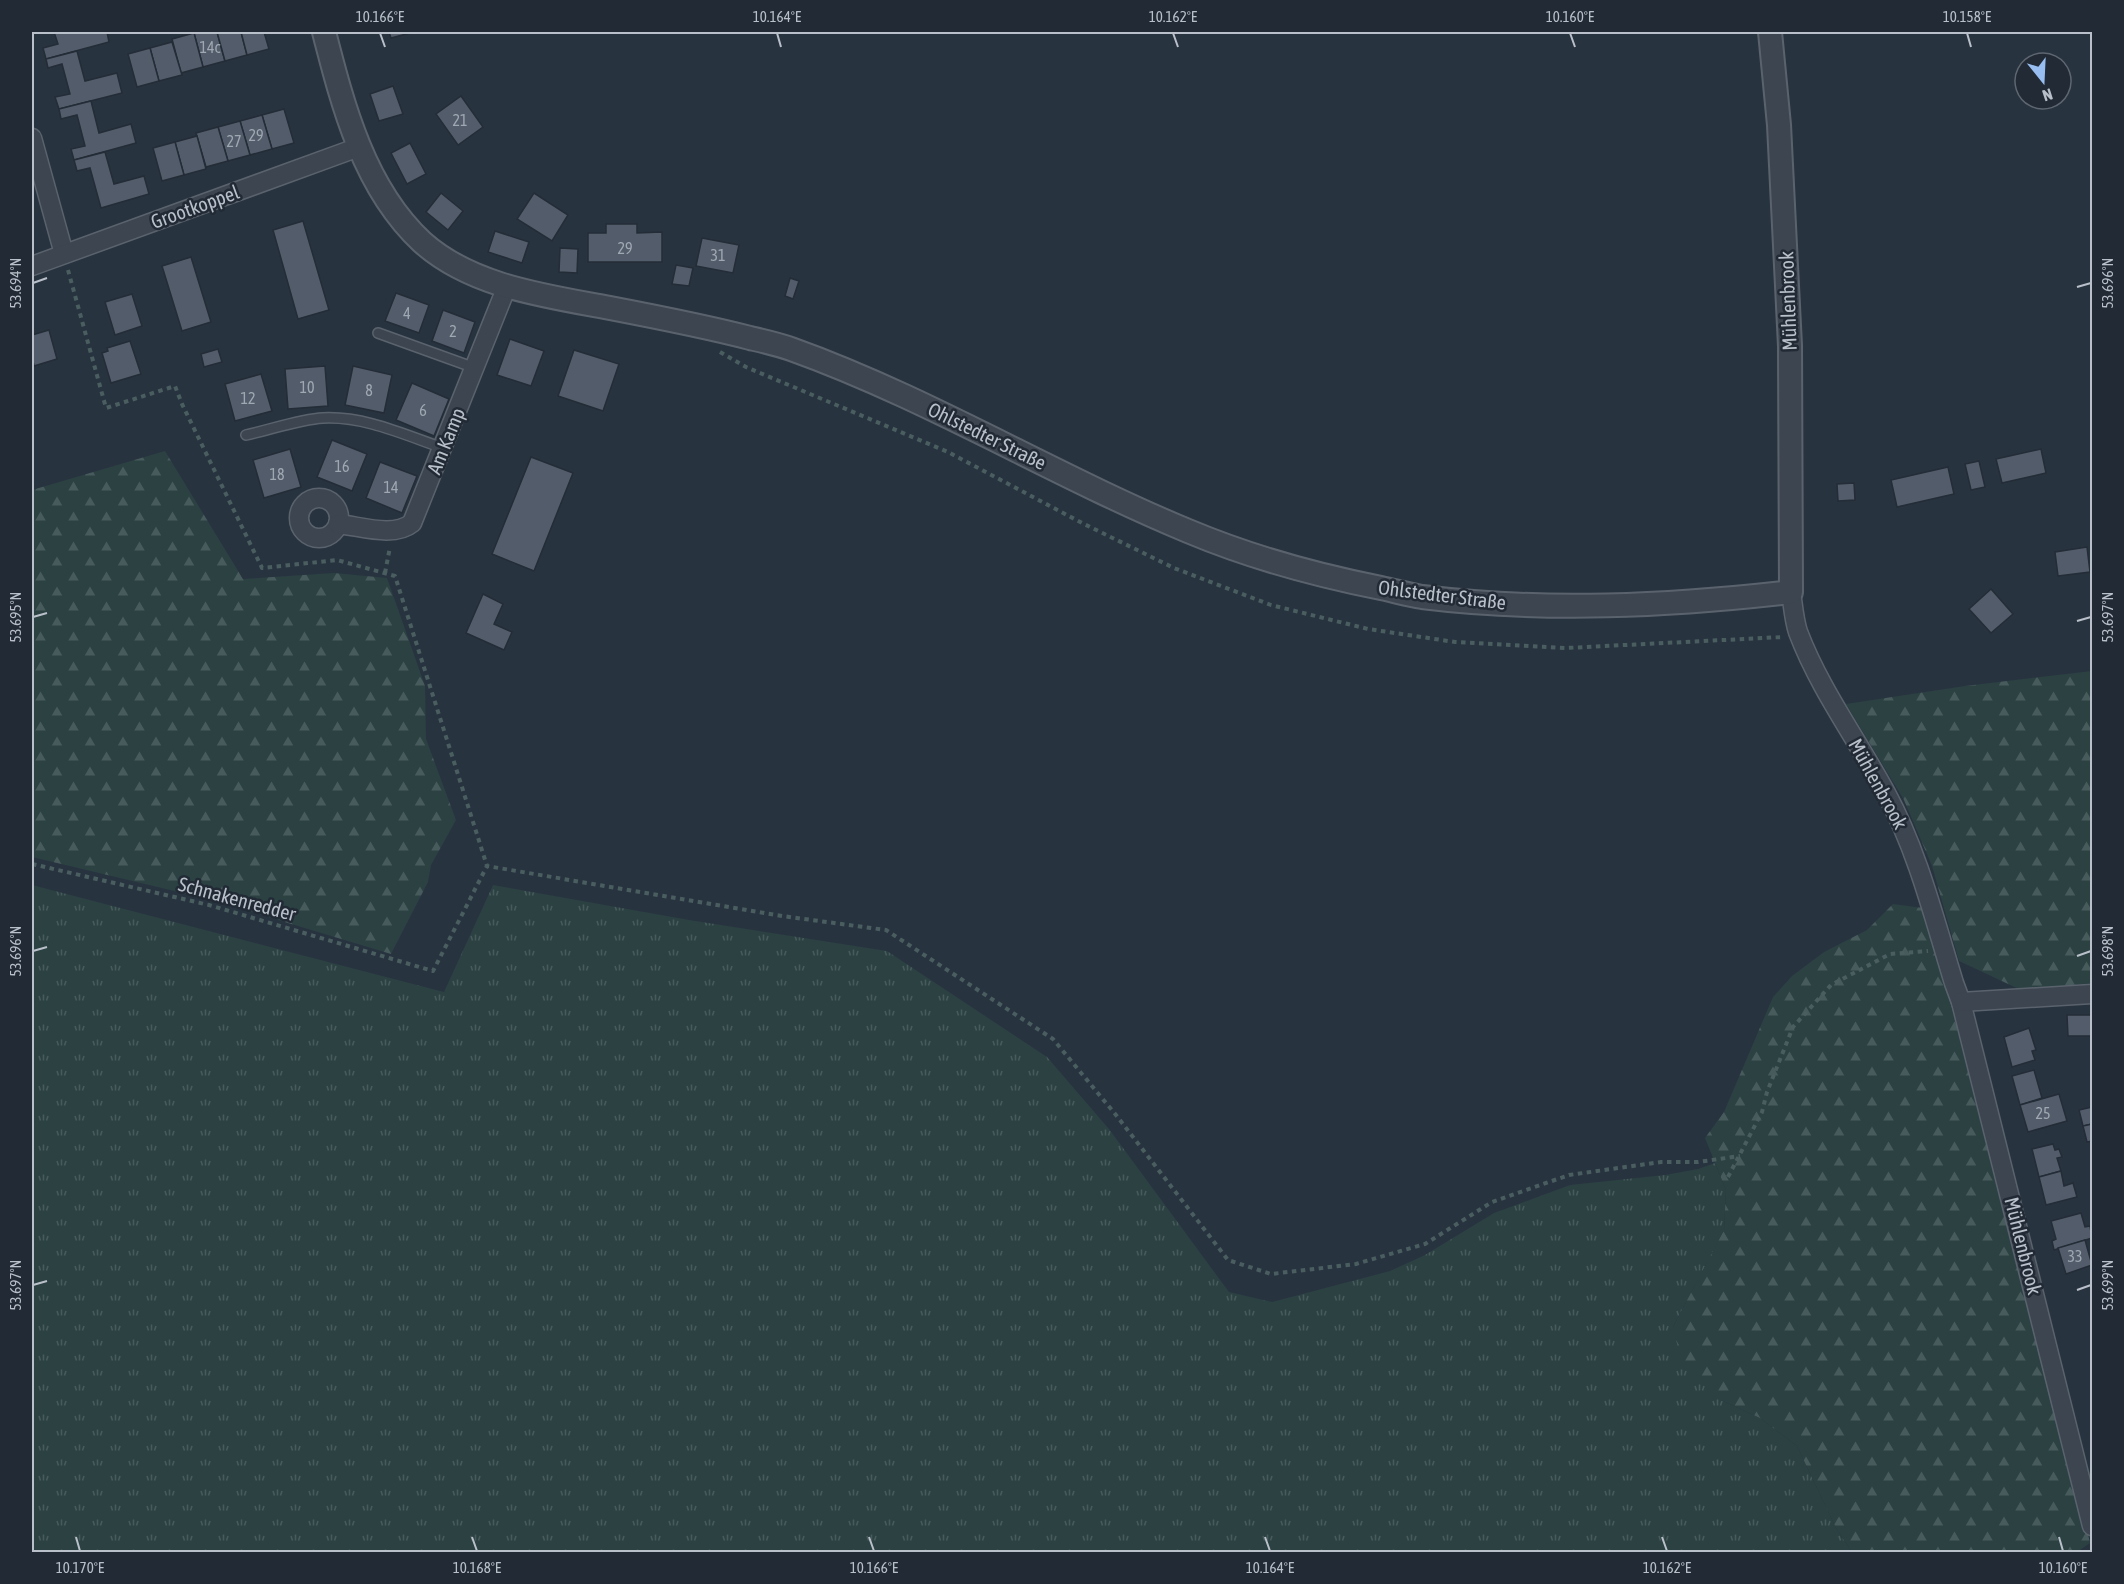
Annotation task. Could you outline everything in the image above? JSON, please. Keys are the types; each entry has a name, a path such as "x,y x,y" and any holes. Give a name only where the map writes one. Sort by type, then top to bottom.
{"street":[{"name":"Ohlstedter Straße","path":"324,32 359,147 379,188 422,242 467,272 507,286 556,298 715,328 788,348 930,408 1190,532 1335,580 1420,596 1526,606 1628,606 1724,600 1791,592"},
{"name":"Mühlenbrook","path":"1770,32 1779,125 1790,346 1791,592 1797,630 1823,686 1886,793 1918,862 1961,1002 2092,1526"},
{"path":"32,138 64,255"},
{"name":"Grootkoppel","path":"32,266 359,147"},
{"name":"Am Kamp","path":"394,530 405,528 412,523 507,286"},
{"path":"338,524 394,530"},
{"path":"1961,1002 2092,994"}],"lane":[{"path":"378,333 475,368"},
{"path":"246,435 321,418 342,418 363,421 444,448"}],"path":[{"path":"64,255 106,408 175,386 262,568 338,560 395,576 487,866 782,916 886,930 1053,1039 1116,1115 1228,1260 1271,1274 1356,1264 1425,1244 1492,1202 1569,1175 1661,1162 1698,1162 1740,1156"},
{"path":"385,573 394,530"},
{"name":"Schnakenredder","path":"32,864 209,905 433,972 487,866"},
{"path":"1728,1177 1762,1112 1767,1092 1793,1027 1830,986 1890,954 1944,950"}],"green space":[{"path":"165,451 243,579 334,573 387,578 425,686 426,739 456,820 431,865 428,882 391,954 212,900 32,857 32,490"},
{"path":"2092,671 2092,983 2021,990 1959,961 1932,866 1904,800 1846,704 1965,686"},
{"path":"32,885 444,992 493,885 689,920 887,951 1047,1057 1109,1129 1229,1292 1272,1302 1390,1271 1425,1255 1494,1213 1570,1185 1665,1175 1698,1169 1715,1163 1726,1190 1724,1231 1673,1327 1721,1400 1760,1418 1797,1446 1836,1528 1852,1552 32,1552"},
{"path":"1893,904 1923,908 1946,935 2039,1319 2090,1543 2077,1552 1852,1552 1836,1528 1797,1446 1760,1418 1721,1400 1683,1365 1673,1327 1724,1230 1726,1190 1705,1138 1724,1112 1773,997 1792,976 1824,952 1867,930"}],"building":[{"path":"54,32 107,32 109,42 46,59 43,48 58,44"},
{"path":"217,32 225,61 203,67 194,33"},
{"path":"217,32 241,32 247,55 225,61"},
{"path":"241,32 264,32 269,49 247,55"},
{"path":"389,32 414,32 391,38"},
{"path":"194,33 203,67 181,73 172,39"},
{"path":"172,42 182,75 159,81 150,48"},
{"path":"150,48 159,81 137,87 128,54"},
{"path":"77,51 85,81 117,73 122,93 59,109 55,97 70,94 62,64 48,68 46,59"},
{"path":"393,86 403,114 379,121 370,94"},
{"path":"461,96 483,127 458,145 436,114"},
{"path":"91,101 99,133 131,124 136,143 74,160 71,149 85,146 77,115 61,119 59,109"},
{"path":"284,109 294,143 272,149 262,115"},
{"path":"262,115 272,149 250,155 240,121"},
{"path":"240,121 250,155 228,161 218,127"},
{"path":"218,127 228,161 206,167 196,133"},
{"path":"197,136 206,169 184,175 175,142"},
{"path":"175,142 184,175 162,181 153,148"},
{"path":"410,143 426,174 407,184 391,153"},
{"path":"105,152 114,184 144,176 149,194 101,208 90,168 77,171 74,160"},
{"path":"441,193 463,211 448,230 426,212"},
{"path":"534,193 568,215 552,241 517,219"},
{"path":"303,221 329,310 298,319 273,230"},
{"path":"606,224 637,224 637,233 662,232 662,262 588,262 588,233 606,233"},
{"path":"495,231 529,242 522,263 488,252"},
{"path":"702,238 739,245 733,273 696,266"},
{"path":"560,248 578,249 577,273 559,272"},
{"path":"191,257 211,322 182,331 162,266"},
{"path":"676,265 693,268 689,286 672,284"},
{"path":"790,278 799,281 793,299 785,296"},
{"path":"396,293 429,305 419,333 385,321"},
{"path":"132,294 142,326 115,335 105,302"},
{"path":"443,310 475,322 464,353 432,341"},
{"path":"49,330 57,359 34,366 32,335"},
{"path":"510,339 544,351 531,386 497,375"},
{"path":"130,341 141,374 111,383 102,353 108,351 107,348"},
{"path":"218,349 222,362 204,367 201,354"},
{"path":"574,350 619,364 603,411 558,396"},
{"path":"325,366 328,406 288,409 285,369"},
{"path":"353,366 392,375 384,413 345,405"},
{"path":"261,374 272,411 235,421 225,384"},
{"path":"412,383 449,399 434,436 396,420"},
{"path":"332,440 367,454 352,491 317,477"},
{"path":"290,449 301,487 264,498 253,460"},
{"path":"2041,449 2046,473 2002,483 1996,459"},
{"path":"531,457 573,473 534,571 492,554"},
{"path":"1979,461 1985,487 1971,490 1965,464"},
{"path":"380,462 417,476 402,513 366,498"},
{"path":"1948,467 1954,494 1897,507 1891,480"},
{"path":"1854,483 1855,500 1838,501 1837,484"},
{"path":"2087,547 2090,572 2058,576 2055,552"},
{"path":"1991,589 2013,614 1991,633 1969,609"},
{"path":"483,594 503,604 494,624 512,632 504,650 466,633"},
{"path":"2067,1015 2092,1015 2092,1036 2068,1036"},
{"path":"2029,1028 2036,1050 2032,1051 2035,1060 2012,1067 2004,1037"},
{"path":"2034,1070 2042,1098 2020,1105 2012,1076"},
{"path":"2059,1094 2067,1121 2028,1132 2020,1105"},
{"path":"2092,1107 2092,1124 2083,1126 2079,1110"},
{"path":"2092,1124 2092,1141 2087,1142 2083,1126"},
{"path":"2053,1144 2055,1150 2059,1149 2062,1157 2057,1158 2061,1171 2039,1177 2032,1149"},
{"path":"2061,1171 2064,1186 2073,1183 2077,1197 2046,1205 2039,1177"},
{"path":"2081,1213 2085,1227 2090,1226 2092,1238 2054,1250 2052,1241 2056,1239 2051,1221"},
{"path":"2085,1240 2092,1265 2066,1274 2058,1248"}]}
